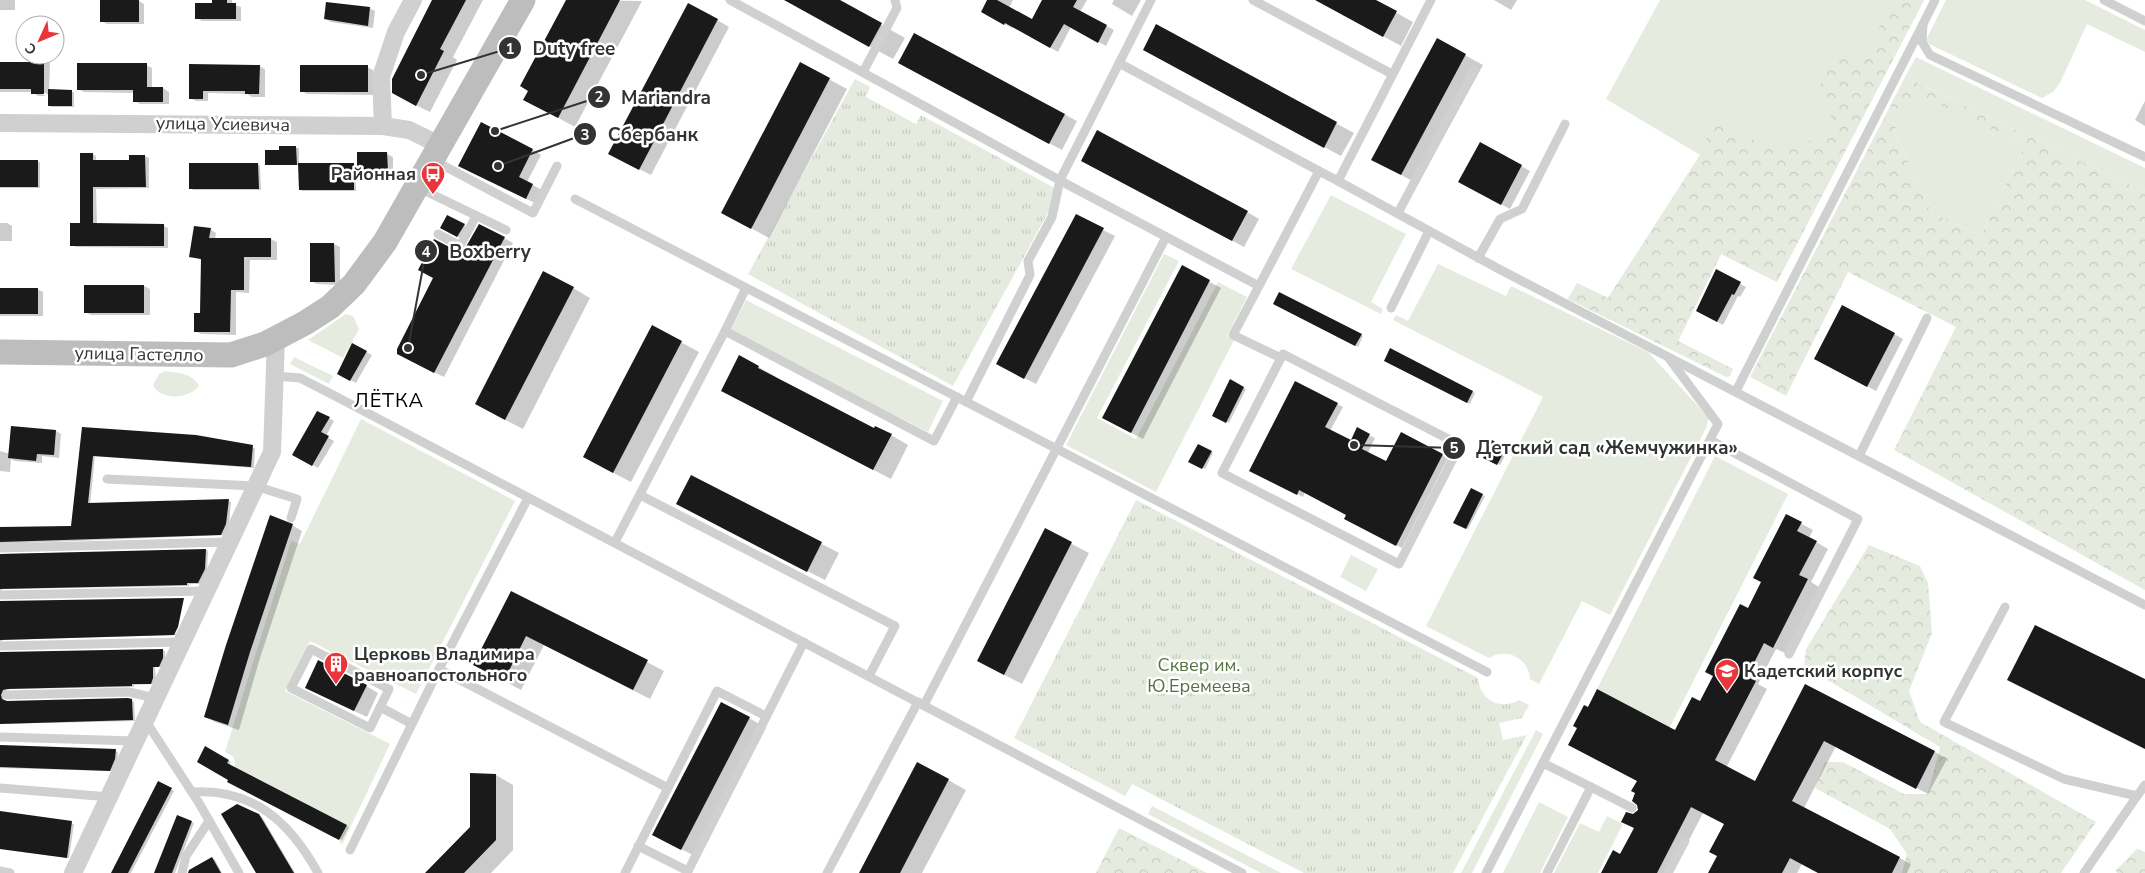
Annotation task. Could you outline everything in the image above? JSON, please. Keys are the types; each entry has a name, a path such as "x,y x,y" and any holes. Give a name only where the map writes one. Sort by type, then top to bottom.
{"street":[{"path":"383,126 381,77 396,32 413,0"},
{"name":"улица Гастелло","path":"0,352 231,355 276,338 330,307 354,284 385,242 523,0"},
{"name":"улица Усиевича","path":"0,123 383,126 409,130 437,153"},
{"path":"73,873 272,452 276,338"}],"lane":[{"path":"730,0 1258,286"},
{"path":"863,72 897,8 895,0"},
{"path":"966,402 1030,275 1028,261 1052,217 1060,180 1151,0"},
{"path":"1253,0 1392,74"},
{"path":"1338,181 1431,0"},
{"path":"1736,391 1935,0"},
{"path":"2104,0 2145,21"},
{"path":"1923,24 1922,42 1930,55 2145,157"},
{"path":"1119,63 1478,258 2145,605"},
{"path":"1398,213 1474,70"},
{"path":"1478,258 1500,219 1522,209 1565,124"},
{"path":"437,153 533,213 558,166"},
{"path":"1281,358 1233,335 1319,171"},
{"path":"417,187 506,230"},
{"path":"575,199 1487,672"},
{"path":"438,234 460,246 476,216"},
{"path":"1391,308 1429,231"},
{"path":"827,873 921,703 1166,237"},
{"path":"615,542 746,288"},
{"path":"1859,456 1927,318"},
{"path":"724,331 934,441 957,397"},
{"path":"1283,354 1460,445 1399,564 1222,473 1281,358 1283,354"},
{"path":"1486,873 1718,424 1667,355"},
{"path":"275,376 300,378 1242,873"},
{"path":"1710,440 1858,519 1789,654"},
{"path":"107,478 256,486 297,499 291,518"},
{"path":"640,494 895,626 869,676"},
{"path":"350,850 439,669 528,498"},
{"path":"0,548 229,542"},
{"path":"0,596 206,591"},
{"path":"2005,607 1944,722 2064,779 2137,796"},
{"path":"0,646 181,642"},
{"path":"638,846 687,872 804,642"},
{"path":"311,649 389,689 380,707 370,728 291,688 311,649"},
{"path":"439,669 668,788"},
{"path":"625,873 717,691 766,716"},
{"path":"8,695 128,692 155,698"},
{"path":"380,707 412,724"},
{"path":"145,719 192,792 239,873"},
{"path":"0,737 135,741"},
{"path":"1543,764 1632,808"},
{"path":"2084,873 2145,785"},
{"path":"1547,873 1591,787"},
{"path":"0,788 110,797"},
{"path":"192,792 212,790 230,794 270,813 283,823 318,873"},
{"path":"182,873 186,856 209,821"},
{"path":"1668,873 1685,841"},
{"path":"0,871 10,873"}],"green space":[{"path":"1660,0 1924,0 1777,282 1721,254 1678,341 1733,369 1728,377 1568,299 1577,283 1608,298 1700,155 1606,99"},
{"path":"1892,0 1924,0 1777,282 1721,254 1678,341 1733,369 1730,376 1726,377 1568,299 1577,283 1608,298 1700,155 1713,123 1783,152 1823,135 1831,118 1818,93 1832,53 1862,63"},
{"path":"1946,0 2085,0 2145,30 2145,52 2087,24 2060,83 2053,92 2042,98 1925,42"},
{"path":"1916,57 2145,168 2145,192 1905,77"},
{"path":"1905,77 2145,192 2145,590 1894,450 1956,327 1848,272 1786,396 1750,377 1884,118 1897,125 1894,131 1931,212 1981,236 2025,145 1913,92 1903,113 1890,106"},
{"path":"855,79 870,87 866,97 916,124 921,115 1060,191 953,386 748,274"},
{"path":"1913,91 2025,145 1981,236 1931,212 1894,131 1897,125 1884,118 1890,106 1903,113"},
{"path":"1331,195 1406,234 1371,302 1383,309 1381,314 1291,269"},
{"path":"1164,254 1179,261 1097,418 1136,439 1218,282 1247,297 1227,336 1234,340 1156,492 1066,445"},
{"path":"1438,264 1506,296 1511,286 1648,352 1709,418 1706,428 1610,615 1582,601 1539,684 1530,679 1526,665 1516,656 1502,654 1489,658 1426,626 1543,397 1393,320 1396,315 1408,321"},
{"path":"746,300 943,401 928,432 730,331"},
{"path":"346,314 353,316 359,329 343,358 308,340"},
{"path":"294,357 333,376 329,384 290,364"},
{"path":"165,371 189,376 199,386 189,394 182,396 162,394 153,385 159,374"},
{"path":"361,419 515,501 416,694 310,641 285,691 390,744 342,845 339,840 347,825 235,767 234,757 225,752 291,541 300,544"},
{"path":"1715,456 1788,494 1669,729 1596,691"},
{"name":"Сквер им. Ю.Еремеева","path":"1136,500 1478,678 1483,692 1492,701 1498,704 1505,704 1519,700 1529,705 1522,718 1499,723 1503,740 1527,735 1453,873 1304,873 1132,784 1125,796 1014,738"},
{"path":"1869,545 1920,566 1928,583 1932,633 1909,691 1920,722 2096,822 2061,873 1902,873 1907,854 1890,829 1815,788 1825,762 1843,762 1904,794 1928,794 1940,747 1804,666 1806,649"},
{"path":"1351,555 1378,569 1366,591 1340,577"},
{"path":"1536,730 1543,734 1472,873 1461,873"},
{"path":"1539,802 1568,817 1540,873 1503,873"},
{"path":"1152,806 1281,873 1261,873 1148,814"},
{"path":"1607,816 1623,824 1598,873 1554,873 1580,823 1599,832"},
{"path":"1119,828 1207,873 1096,873"},
{"path":"2137,849 2145,852 2145,873 2117,873 2116,870"}],"building":[{"path":"100,0 139,0 139,22 100,22"},
{"path":"212,0 227,0 227,3 236,3 236,19 195,19 195,3 212,3"},
{"path":"432,0 466,0 440,49 444,51 416,106 392,93 392,79"},
{"path":"566,0 620,0 558,118 523,100 528,91 520,86"},
{"path":"784,0 840,0 882,23 869,47"},
{"path":"987,0 997,0 1032,19 1042,0 1077,0 1073,7 1107,25 1098,43 1064,24 1050,48 981,12"},
{"path":"1315,0 1376,0 1397,11 1383,37"},
{"path":"326,2 370,7 368,26 324,19"},
{"path":"688,3 718,19 639,170 608,154"},
{"path":"1156,24 1337,122 1324,148 1143,50"},
{"path":"914,33 1065,114 1049,144 898,63"},
{"path":"1437,38 1466,54 1401,175 1371,160"},
{"path":"0,62 15,62 15,65 44,65 44,94 31,94 31,89 0,89"},
{"path":"800,62 830,78 751,229 721,213"},
{"path":"77,63 147,63 147,87 163,87 163,102 133,102 133,90 77,90"},
{"path":"189,64 260,65 259,94 245,94 245,91 203,91 203,99 189,99"},
{"path":"300,65 368,65 368,92 300,92"},
{"path":"48,89 72,90 72,106 48,106"},
{"path":"481,122 533,149 519,177 533,184 526,199 458,166"},
{"path":"1097,130 1248,211 1232,241 1081,161"},
{"path":"1480,142 1522,165 1501,205 1458,182"},
{"path":"279,146 296,146 297,165 265,165 265,150 279,150"},
{"path":"357,152 387,152 388,171 357,172"},
{"path":"80,153 93,153 93,160 129,160 129,155 145,155 146,187 93,187 93,223 164,224 164,246 70,246 70,223 80,223"},
{"path":"0,160 38,160 38,187 0,187"},
{"path":"189,163 258,163 259,189 189,189"},
{"path":"298,163 354,163 354,190 299,190"},
{"path":"1076,214 1104,228 1024,379 996,364"},
{"path":"447,215 465,224 457,237 440,228"},
{"path":"479,224 505,237 434,373 397,354 397,349 433,278 418,270 434,239 457,251 463,252"},
{"path":"194,226 211,228 209,238 271,238 271,257 244,257 244,290 231,290 230,332 194,332 194,313 200,313 201,259 189,257"},
{"path":"310,243 334,243 335,282 310,282"},
{"path":"1182,265 1210,280 1131,433 1102,418"},
{"path":"1716,269 1741,282 1734,295 1732,294 1717,322 1696,311"},
{"path":"543,271 574,287 505,420 475,404"},
{"path":"84,285 144,285 144,313 84,313"},
{"path":"0,288 38,288 38,314 0,314"},
{"path":"1279,292 1362,334 1355,346 1273,304"},
{"path":"1842,305 1895,333 1867,387 1814,359"},
{"path":"652,325 682,341 613,473 583,457"},
{"path":"352,343 367,351 350,381 337,374"},
{"path":"1390,348 1473,391 1467,403 1384,361"},
{"path":"739,355 759,366 758,368 874,428 875,426 892,434 873,470 721,391"},
{"path":"1230,379 1244,387 1226,423 1212,416"},
{"path":"1295,381 1338,403 1325,427 1351,440 1357,427 1370,434 1362,449 1386,461 1401,432 1443,454 1396,546 1344,519 1346,515 1299,490 1297,495 1249,471"},
{"path":"317,411 330,417 321,432 329,436 312,466 292,455"},
{"path":"11,426 56,430 54,455 37,454 36,461 8,458"},
{"path":"82,427 196,435 253,445 251,467 93,456 88,503 229,499 226,524 221,535 0,542 0,527 71,526"},
{"path":"1492,440 1506,448 1497,465 1483,458"},
{"path":"1198,444 1212,451 1202,469 1188,462"},
{"path":"691,475 822,542 807,572 676,504"},
{"path":"1471,488 1483,494 1466,529 1453,523"},
{"name":"Кадетский корпус","path":"1786,514 1802,522 1797,531 1817,541 1799,575 1808,579 1773,648 1764,643 1747,677 1756,681 1715,760 1755,781 1805,684 1935,751 1916,789 1824,741 1792,801 1900,857 1892,873 1818,873 1790,858 1782,873 1708,873 1717,856 1709,852 1724,824 1691,807 1657,873 1601,873 1613,850 1620,854 1634,828 1621,822 1626,812 1633,814 1638,810 1637,805 1632,801 1635,793 1631,791 1637,781 1568,745 1577,728 1573,726 1584,705 1588,707 1597,689 1675,730 1692,697 1700,701 1713,676 1705,672 1740,604 1748,608 1761,582 1753,578"},
{"path":"270,515 293,524 250,652 228,725 204,717"},
{"path":"1045,528 1072,542 1004,675 977,661"},
{"path":"206,549 205,569 198,583 187,583 187,585 0,589 0,554"},
{"path":"511,591 648,660 633,690 526,636 504,681 473,665"},
{"path":"184,598 178,627 174,635 0,640 0,601"},
{"path":"2035,625 2145,679 2145,749 2007,680"},
{"path":"163,649 163,658 159,667 153,667 151,684 7,689 3,690 1,695 2,699 7,701 128,698 132,699 133,720 0,724 0,652"},
{"name":"Церковь Владимира равноапостольного","path":"318,660 367,685 354,711 305,688"},
{"path":"721,702 750,717 681,850 652,835"},
{"path":"0,745 116,749 115,759 110,771 0,767"},
{"path":"205,746 229,760 227,763 347,825 339,840 227,782 228,780 197,762"},
{"path":"917,762 949,779 900,873 859,873"},
{"path":"470,773 496,774 496,840 464,873 425,873 470,827"},
{"path":"158,781 172,788 128,873 111,873"},
{"path":"237,804 259,814 294,873 256,873 221,814"},
{"path":"0,811 72,821 67,858 0,849"},
{"path":"177,815 192,821 172,873 154,873"},
{"path":"212,857 221,873 188,873 189,870"}],"place":[{"name":"Duty free","path":"421,75"},
{"name":"Mariandra","path":"495,131"},
{"name":"Сбербанк","path":"498,166"},
{"name":"Районная","path":"433,195"},
{"name":"Boxberry","path":"408,348"},
{"name":"Детский сад «Жемчужинка»","path":"1354,445"},
{"name":"Церковь Владимира равноапостольного","path":"336,685"},
{"name":"Кадетский корпус","path":"1727,692"}],"district":[{"name":"ЛЁТКА","path":"389,400"}]}
